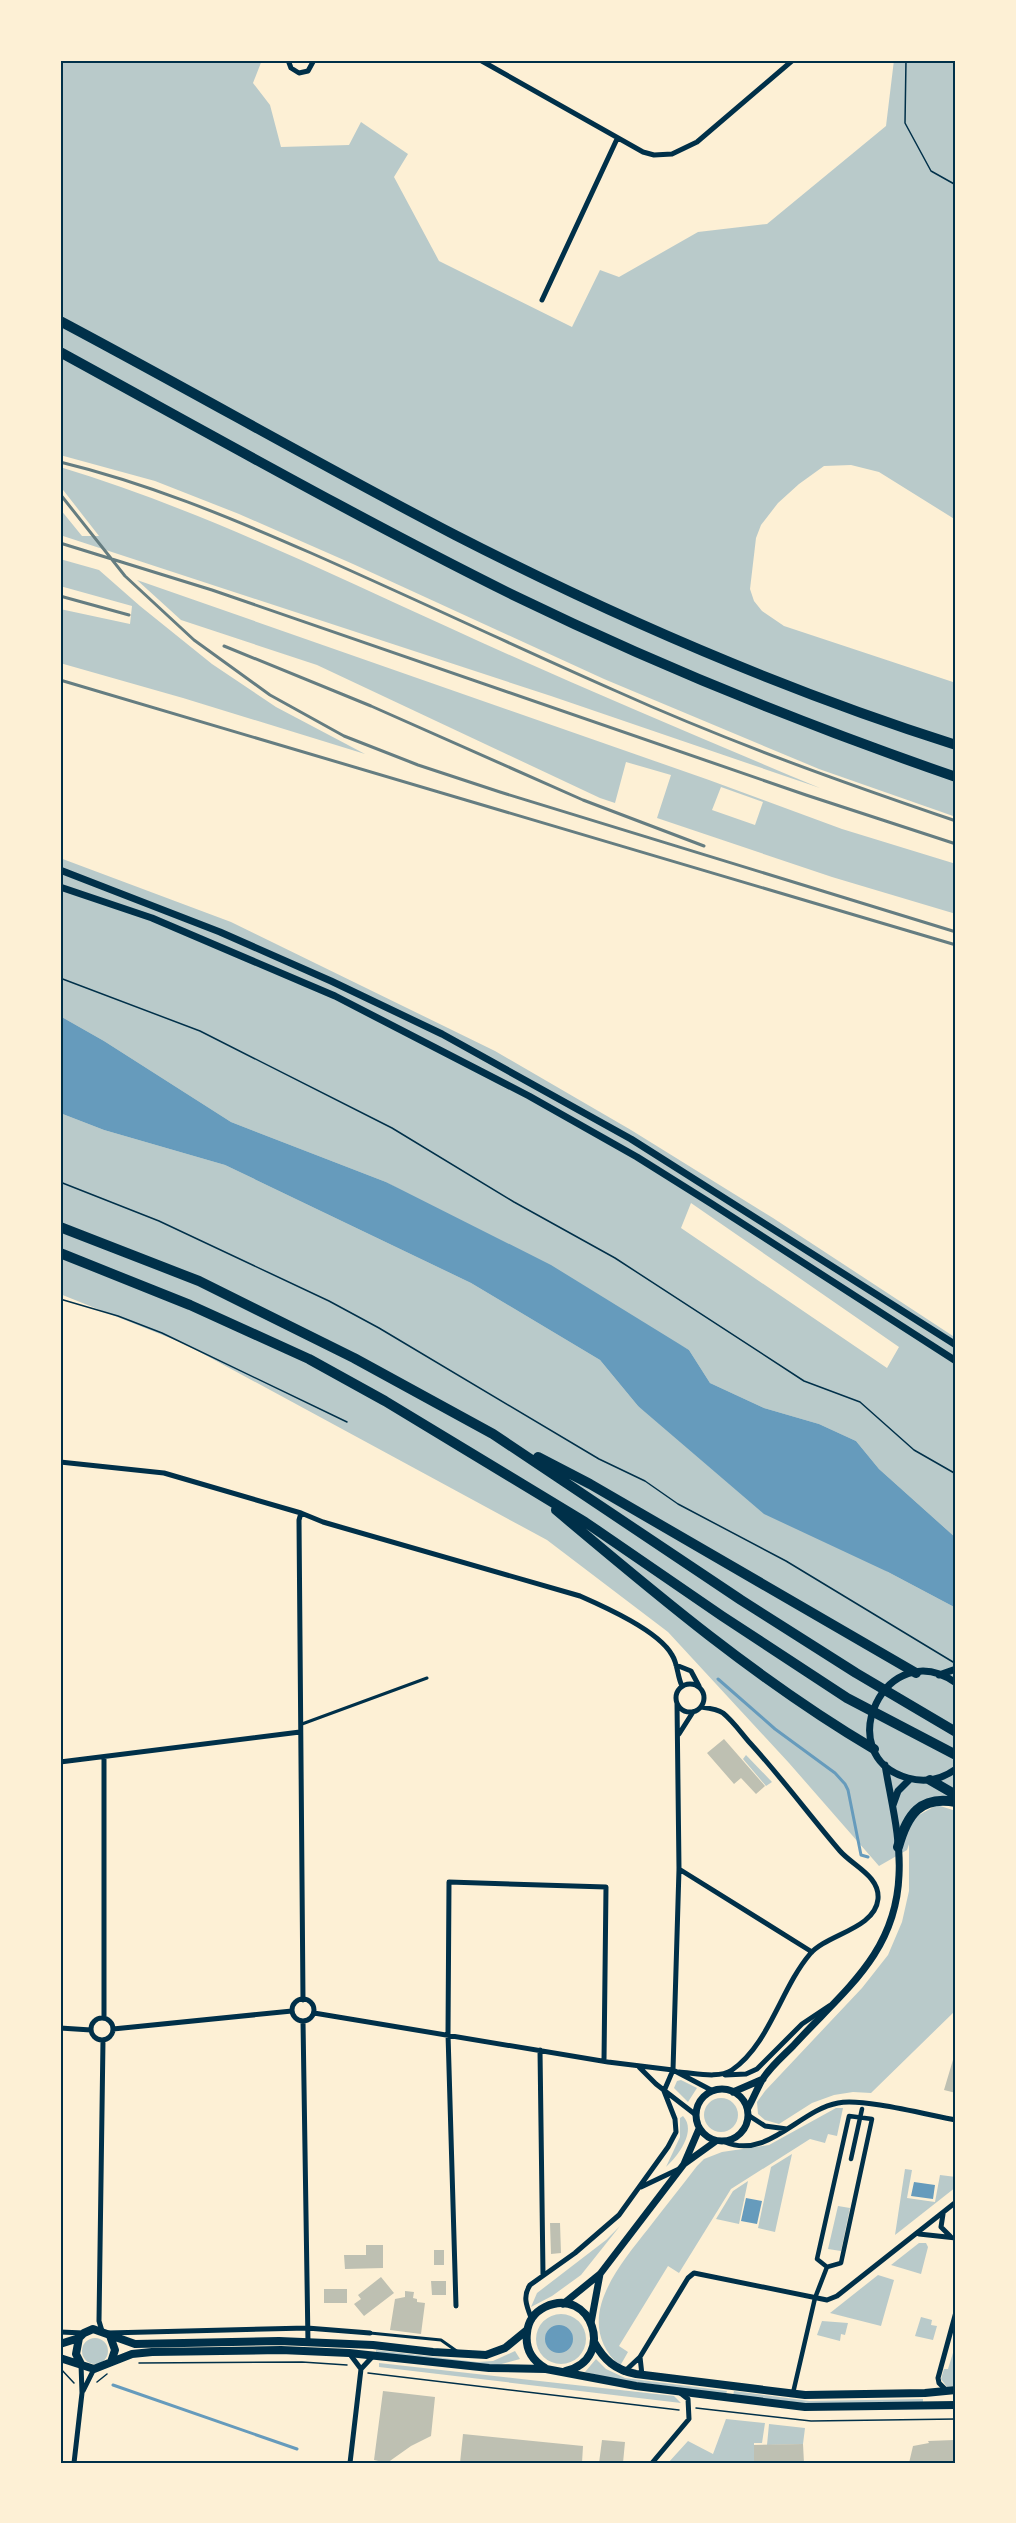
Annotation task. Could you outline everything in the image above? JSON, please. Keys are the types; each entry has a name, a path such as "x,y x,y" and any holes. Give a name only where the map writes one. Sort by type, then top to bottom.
{"highway":[{"path":"60,321 437,525 590,601 699,650 808,694 956,745"},
{"path":"60,352 348,509 566,620 768,708 956,777"},
{"path":"60,1227 199,1281 354,1358 590,1484 916,1673"},
{"path":"60,1253 190,1305 309,1359 585,1522 847,1698 956,1755"},
{"path":"494,1434 741,1600 856,1673 956,1732"},
{"path":"531,1489 752,1670 874,1749"},
{"path":"930,1780 956,1795"},
{"path":"898,1847 904,1824 914,1812 938,1798 956,1802"}],"main road":[{"path":"60,2344 93,2330 135,2344 270,2341 373,2345 486,2355 505,2348 527,2330 542,2309 550,2305 563,2304 578,2308 591,2323 594,2342 607,2361 624,2372 826,2396 952,2391"},
{"path":"527,2330 529,2350 536,2362 546,2369"},
{"path":"106,2333 115,2350 112,2366"},
{"path":"81,2336 76,2354 81,2364"},
{"path":"563,2372 585,2361 594,2342"},
{"path":"60,2358 94,2369 112,2366 132,2354 152,2352 281,2350 349,2353 489,2368 546,2369 619,2383 805,2407 956,2405"}],"street":[{"path":"288,60 291,69 299,73 308,71 314,60"},
{"path":"480,60 617,139 654,155 682,152 697,142 793,60"},
{"path":"542,300 617,139"},
{"path":"60,870 220,932 331,981 442,1034 631,1139 956,1345"},
{"path":"60,887 152,918 335,996 529,1096 637,1157 956,1361"},
{"path":"60,1462 164,1473 301,1513 323,1522 580,1596 618,1613 662,1642 672,1654 682,1686"},
{"path":"301,1513 298,1520 303,2000"},
{"path":"676,1665 691,1671 704,1698 701,1707 693,1712 679,1734"},
{"path":"939,1675 956,1669"},
{"path":"956,1683 939,1675 916,1673 902,1677 879,1695 871,1712 869,1731 874,1749 885,1765 897,1774 910,1779 930,1780 956,1769"},
{"path":"664,2091 676,2071 679,1869 677,1694 682,1686 690,1684 699,1686"},
{"path":"677,1703 683,1710 693,1712"},
{"path":"701,1707 722,1712 774,1770 843,1856 875,1882 878,1890 878,1902 871,1914 861,1923 812,1952 745,2059 724,2075"},
{"path":"60,1762 300,1732"},
{"path":"104,1758 104,2018"},
{"path":"725,2142 743,2132 748,2112 762,2079 870,1962 885,1938 895,1906 899,1876 898,1847 885,1765"},
{"path":"892,1807 898,1791 910,1779"},
{"path":"679,1869 812,1952"},
{"path":"456,2306 448,2034 449,1882 606,1887 604,2061"},
{"path":"292,2012 296,2002 303,2000 312,2004 314,2013"},
{"path":"314,2013 639,2067 724,2075 746,2074 758,2069 802,2024 830,2005"},
{"path":"292,2012 296,2019 303,2021 309,2019 314,2013"},
{"path":"113,2029 292,2012"},
{"path":"104,2018 110,2022 113,2029 110,2037 103,2040 94,2037 91,2030 95,2021 104,2018"},
{"path":"303,2021 308,2343"},
{"path":"60,2028 91,2030"},
{"path":"103,2040 99,2321 106,2333 307,2328 370,2332"},
{"path":"540,2050 543,2275"},
{"path":"639,2067 664,2091 696,2115"},
{"path":"676,2071 713,2091"},
{"path":"733,2092 762,2079"},
{"path":"788,2129 765,2126 748,2112 741,2097 733,2092 718,2089 701,2100 696,2115 699,2129 706,2137 734,2146 770,2140 788,2129 818,2109 839,2102 863,2103 956,2120"},
{"path":"532,2320 526,2305 526,2291 543,2275 604,2229 639,2188 668,2147 676,2132 675,2119 664,2091"},
{"path":"851,2159 862,2109"},
{"path":"849,2116 872,2119 841,2263 827,2267 817,2259 849,2116"},
{"path":"563,2304 600,2274 682,2166 699,2129"},
{"path":"639,2188 682,2166 716,2141"},
{"path":"624,2372 640,2357 688,2278 694,2273 827,2300 837,2296 956,2202"},
{"path":"943,2213 941,2227 954,2238"},
{"path":"918,2234 954,2238"},
{"path":"793,2393 815,2298 827,2267"},
{"path":"591,2323 600,2274"},
{"path":"952,2391 939,2383 938,2378 956,2312"},
{"path":"60,2332 81,2336"},
{"path":"349,2353 361,2369"},
{"path":"350,2463 361,2369 375,2355"},
{"path":"640,2357 642,2375"},
{"path":"74,2463 83,2390 81,2364"},
{"path":"83,2390 94,2369"},
{"path":"652,2463 689,2419 687,2399 678,2391"}],"lane":[{"path":"300,1724 427,1678"},
{"path":"370,2332 441,2340 462,2354"}],"path":[{"path":"906,60 905,123 931,171 956,185"},
{"path":"60,978 200,1031 392,1128 514,1202 615,1258 804,1381 860,1402 914,1450 956,1474"},
{"path":"60,1182 159,1221 329,1300 599,1459 645,1481 678,1504 786,1562 956,1664"},
{"path":"60,1299 118,1316 162,1333 346,1422"},
{"path":"135,2363 346,2364 371,2373 528,2390 668,2409 689,2408 811,2421 956,2418"},
{"path":"60,2368 76,2387 83,2390 91,2389 112,2366"}],"shaded area":[{"path":"60,60 262,60 253,83 270,105 281,147 349,145 361,122 408,154 394,177 439,261 572,327 600,270 619,277 698,232 767,224 886,126 894,60 956,60 956,520 879,472 851,465 824,466 778,503 761,525 756,538 750,589 754,601 762,611 784,626 956,683 956,817 819,769 604,679 239,514 155,481 60,455"},
{"path":"60,467 160,501 258,541 542,669 820,788 551,696 60,535 60,509 82,536 99,536 60,486"},
{"path":"60,559 99,570 212,664 276,707 365,754 60,663 60,609 130,624 132,606 60,586"},
{"path":"137,580 709,780 842,829 956,864 956,914 832,877 657,818 671,775 626,762 615,803 317,665 181,620","holes":["721,787 763,802 755,825 712,810"]},
{"path":"60,858 231,922 495,1051 631,1130 773,1218 956,1338 956,1538 879,1469 856,1441 819,1424 764,1408 710,1383 689,1350 386,1182 231,1122 104,1041 60,1016","holes":["691,1203 899,1347 887,1368 681,1228"]},
{"path":"60,1113 104,1130 225,1165 471,1283 600,1360 638,1406 888,1572 956,1608 956,1807 936,1804 919,1815 937,1805 956,1811 956,2010 871,2093 853,2092 834,2095 812,2103 779,2124 765,2120 758,2114 757,2102 765,2091 862,1988 888,1955 902,1922 909,1891 909,1844 907,1850 879,1866 789,1763 668,1632 547,1540 185,1344 60,1294"},
{"path":"746,1755 772,1782 766,1786 743,1759"},
{"path":"681,2080 697,2088 688,2102 674,2088 677,2081"},
{"path":"721,2098 733,2103 738,2115 733,2127 721,2132 709,2127 704,2115 709,2103"},
{"path":"836,2108 843,2108 837,2136 828,2134 825,2143 810,2139 731,2189 679,2273 668,2266 619,2346 628,2352 620,2366 606,2349 599,2331 599,2313 604,2295 624,2260 697,2166 704,2159 722,2152 769,2145"},
{"path":"683,2116 687,2122 687,2136 676,2156 666,2167 680,2137 680,2118"},
{"path":"792,2154 775,2232 758,2228 771,2167"},
{"path":"905,2169 912,2170 907,2198 935,2202 940,2175 956,2177 956,2187 895,2235"},
{"path":"748,2181 739,2224 716,2219 733,2191"},
{"path":"838,2206 850,2208 841,2251 828,2249"},
{"path":"620,2226 581,2275 552,2296 531,2307 537,2293 606,2240"},
{"path":"919,2243 926,2243 928,2247 921,2274 891,2265"},
{"path":"878,2275 894,2280 881,2326 830,2313"},
{"path":"556,2314 566,2314 579,2321 586,2334 586,2344 579,2357 566,2364 556,2364 547,2360 540,2353 536,2344 536,2334 540,2325 547,2318"},
{"path":"921,2317 932,2320 931,2325 937,2326 933,2340 915,2336"},
{"path":"822,2321 848,2323 845,2335 841,2334 840,2341 817,2335"},
{"path":"95,2338 104,2342 108,2351 104,2360 95,2364 86,2360 82,2351 86,2342"},
{"path":"956,2343 956,2386 947,2387 941,2379 944,2369 948,2369"},
{"path":"376,2350 477,2362 493,2361 515,2351 520,2359 494,2366 376,2353"},
{"path":"596,2359 606,2369 625,2378 727,2391 726,2394 613,2379 585,2372"},
{"path":"379,2363 674,2396 681,2403 379,2367"},
{"path":"734,2391 809,2401 923,2399 923,2402 809,2404 733,2395"},
{"path":"726,2419 765,2423 762,2443 754,2443 754,2463 668,2463 688,2441 713,2454"},
{"path":"769,2424 805,2428 803,2444 767,2445"}],"water":[{"path":"60,1016 104,1041 231,1122 386,1182 551,1265 689,1350 710,1383 764,1408 819,1424 856,1441 879,1469 956,1538 956,1608 888,1572 764,1514 638,1406 600,1360 471,1283 225,1165 104,1130 60,1113"},
{"path":"914,2182 935,2185 933,2199 911,2196"},
{"path":"746,2198 762,2201 757,2224 741,2221"},
{"path":"559,2325 569,2329 573,2339 569,2349 559,2353 549,2349 545,2339 549,2329"}],"building":[{"path":"724,1739 765,1786 756,1794 741,1778 734,1784 707,1753"},
{"path":"956,2053 956,2093 944,2090"},
{"path":"550,2223 560,2223 561,2253 551,2254"},
{"path":"366,2245 383,2245 383,2268 345,2269 344,2255 366,2255"},
{"path":"434,2250 444,2250 444,2265 434,2265"},
{"path":"381,2277 394,2293 364,2316 354,2304 361,2299 358,2295"},
{"path":"431,2281 446,2281 446,2295 432,2295"},
{"path":"324,2289 347,2289 347,2303 324,2303"},
{"path":"405,2291 414,2292 413,2298 417,2299 417,2302 425,2303 421,2334 390,2330 395,2299 405,2297"},
{"path":"383,2391 435,2397 431,2436 411,2446 387,2463 374,2460"},
{"path":"463,2434 583,2446 582,2463 460,2463"},
{"path":"602,2440 625,2442 623,2463 599,2463"},
{"path":"954,2440 956,2463 909,2463 913,2446 929,2443 928,2441"},
{"path":"803,2444 804,2463 754,2463 754,2445"}],"waterway":[{"path":"718,1679 775,1729 835,1773 845,1784 861,1855 868,1857"},
{"path":"113,2385 297,2449"}],"railway":[{"path":"60,462 124,480 218,514 311,553 700,727 827,776 956,821"},
{"path":"60,494 125,576 194,640 270,695 344,736 418,765 500,792 956,932"},
{"path":"60,543 212,590 806,795 956,844"},
{"path":"60,596 129,615"},
{"path":"224,646 371,706 583,800 704,846"},
{"path":"60,680 956,945"}]}
